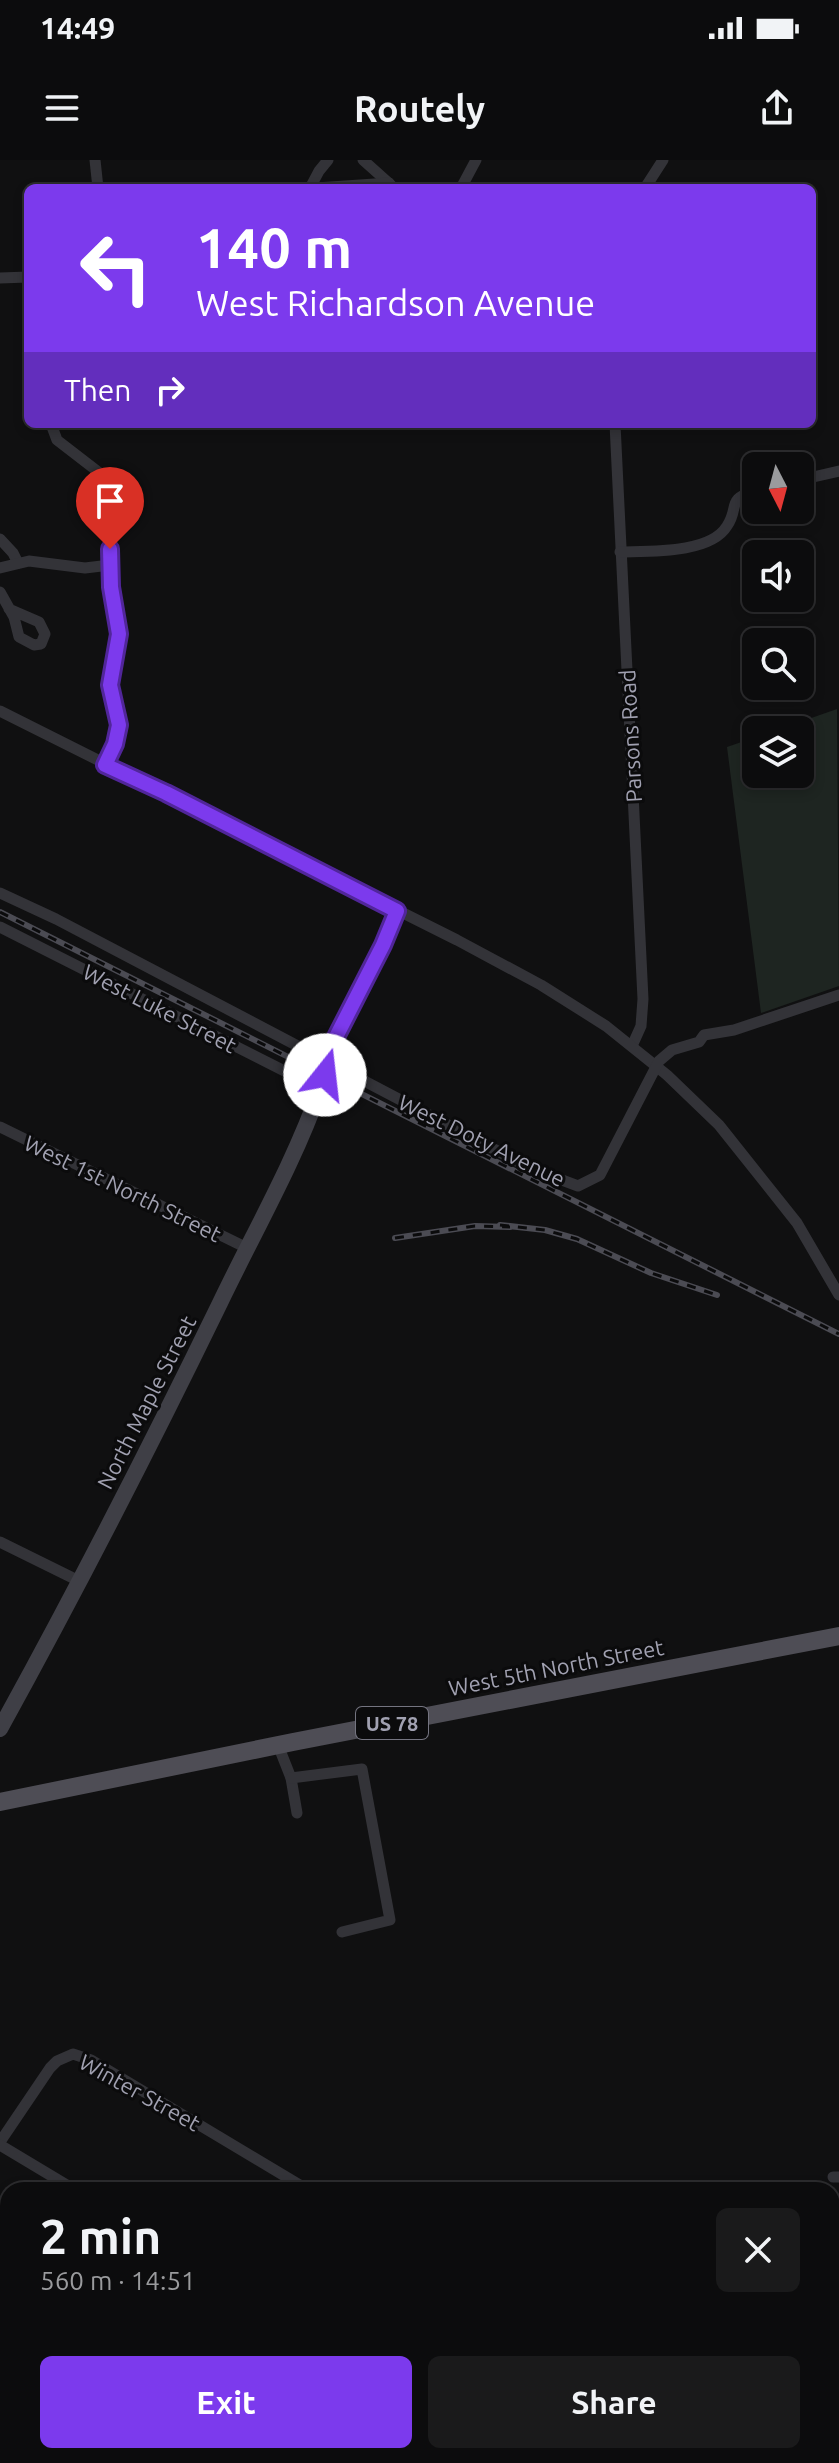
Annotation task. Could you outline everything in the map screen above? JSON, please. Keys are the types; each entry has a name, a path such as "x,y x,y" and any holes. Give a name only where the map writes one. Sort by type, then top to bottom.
{"main road":[{"name":"West 5th North Street","path":"0,1802 839,1636"}],"street":[{"path":"95,160 98,184"},
{"path":"312,184 328,160"},
{"path":"363,160 389,184"},
{"path":"463,184 476,160"},
{"path":"648,184 663,160"},
{"path":"0,278 24,277"},
{"path":"52,428 57,440 101,474 109,492 110,565 119,634 110,685 119,725 115,744 105,765"},
{"name":"Parsons Road","path":"615,428 643,999 641,1026 632,1046"},
{"path":"814,477 839,471"},
{"path":"620,552 689,548 706,543 727,527 732,509 742,497"},
{"path":"0,539 18,563"},
{"path":"0,568 36,561 85,568 110,565"},
{"path":"0,592 9,609"},
{"path":"0,711 541,985 606,1026 707,1112 776,1194 804,1233 839,1295"},
{"name":"West Doty Avenue","path":"0,893 56,919 530,1168 578,1186 600,1175 656,1067"},
{"path":"320,1089 336,1037 397,911"},
{"name":"West Luke Street","path":"0,927 320,1089"},
{"path":"656,1067 672,1050 699,1042 704,1035 734,1030 839,995"},
{"name":"North Maple Street","path":"0,1729 79,1581 247,1248 309,1119 320,1089"},
{"name":"West 1st North Street","path":"0,1127 247,1248"},
{"path":"0,1542 79,1581"},
{"path":"278,1745 291,1778 297,1813"},
{"path":"291,1778 362,1769 390,1920 342,1932"},
{"name":"Winter Street","path":"62,2182 0,2144 50,2068 73,2054 91,2060 295,2182"}],"shaded area":[{"path":"837,709 839,986 761,1013 727,747 742,742 742,788 814,788 814,717"}],"railway":[{"path":"0,912 839,1334"},
{"path":"500,1225 545,1230 577,1239 651,1273 717,1295"},
{"path":"395,1238 475,1226 510,1227"}],"route":[{"path":"110,549 111,587 119,634 110,685 119,725 115,744 105,765 397,911 336,1037 325,1075"}]}
